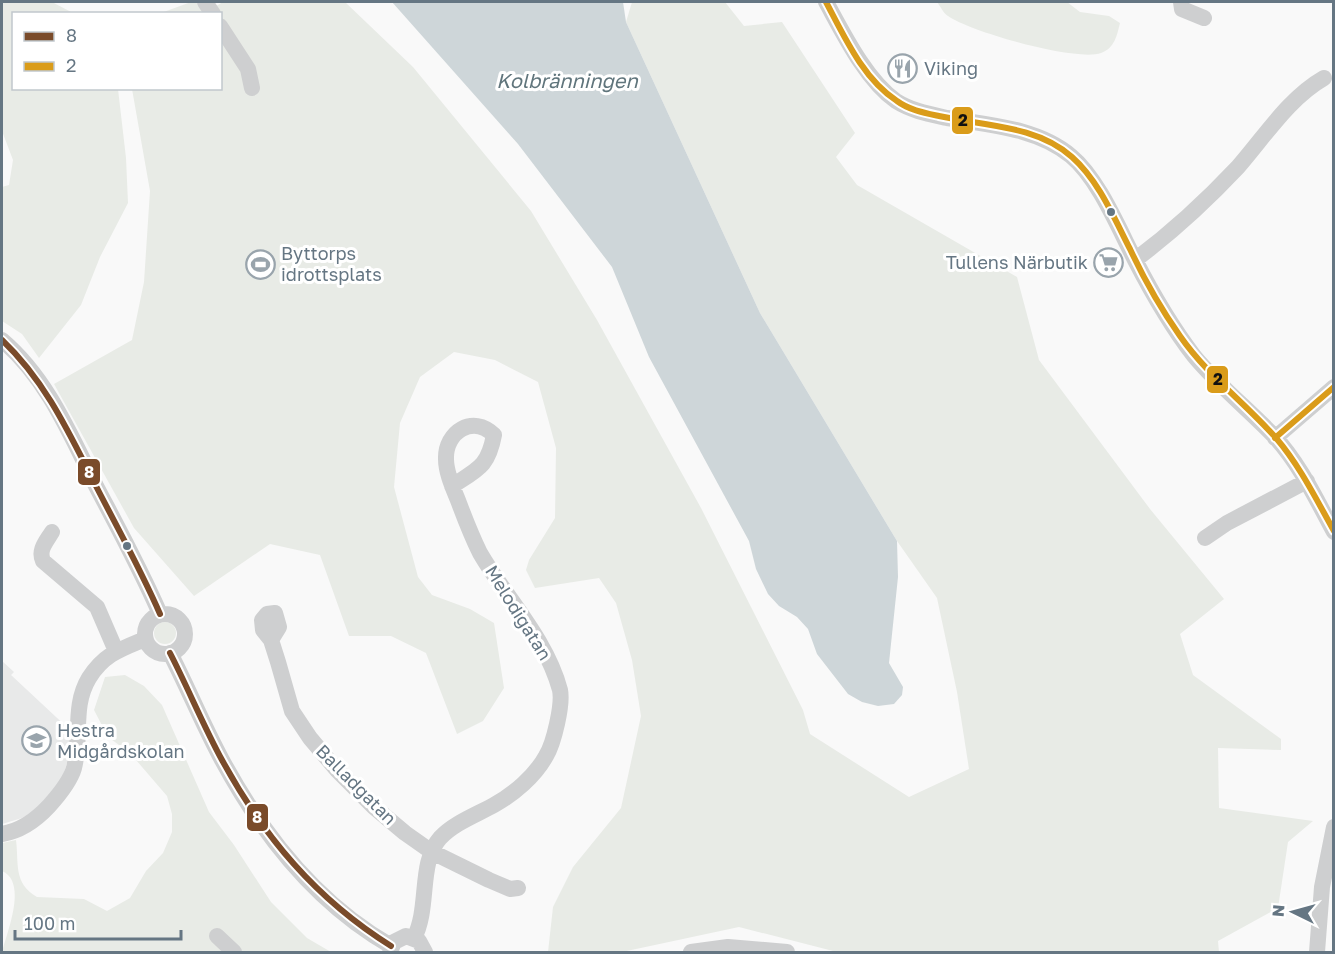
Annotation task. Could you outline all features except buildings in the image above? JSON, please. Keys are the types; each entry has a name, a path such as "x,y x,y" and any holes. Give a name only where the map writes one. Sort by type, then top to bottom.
{"street":[{"path":"826,2 861,61 895,99 914,110 928,114 1043,138 1072,156 1098,192 1167,318 1195,356 1224,389 1275,438 1307,481 1334,532"},
{"path":"1181,2 1182,9 1204,18"},
{"path":"222,29 248,69 252,88"},
{"path":"222,56 238,52"},
{"path":"1135,260 1182,220 1235,169 1302,93 1324,78"},
{"path":"2,340 33,370 59,414 160,614"},
{"path":"1275,438 1334,387"},
{"path":"1205,538 1227,523 1307,481"},
{"name":"Melodigatan","path":"432,852 440,838 466,819 495,804 522,785 546,755 556,726 560,692 550,665 534,635 480,552 452,486"},
{"path":"52,532 41,550 40,555 43,561 97,607 116,651"},
{"path":"160,614 174,616 183,627 183,641 170,653 155,651 145,639 146,625 153,617 160,614"},
{"path":"2,834 17,830 43,812 69,779 76,757 78,712 85,687 96,668 116,651 145,639"},
{"name":"Balladgatan","path":"271,640 292,711 310,738 337,770 374,807 432,852 510,889 518,888"},
{"path":"170,653 222,760 246,801 284,854 319,892 390,950 401,937 414,938 421,943 425,952"},
{"path":"1317,952 1322,887 1334,827"},
{"path":"414,938 422,917 432,852"},
{"path":"217,936 234,952"},
{"path":"691,952 728,947 787,952"}],"shaded area":[{"path":"2,2 52,2 71,12 12,12 12,90 118,90 126,158 128,203 100,257 81,305 39,358 22,334 2,321 2,187 9,185 13,160 2,131"},
{"path":"191,2 196,2 202,9 223,2 345,2 413,67 531,211 597,320 701,508 803,710 810,734 909,797 969,769 957,692 937,598 897,541 760,313 626,22 632,2 725,2 744,26 782,22 855,133 836,157 857,185 1017,277 1039,360 1150,509 1224,599 1180,634 1193,675 1281,739 1281,750 1218,748 1219,808 1313,821 1288,842 1278,908 1218,941 1219,952 837,952 739,927 622,952 548,952 553,907 573,867 621,808 641,716 632,660 616,603 599,578 535,588 526,570 529,560 555,518 556,448 538,382 495,360 454,352 420,377 400,423 394,487 418,577 432,595 470,609 494,623 504,688 483,721 457,734 426,653 391,636 349,636 320,555 270,544 194,596 134,528 54,384 132,340 144,282 150,191 132,90 222,90 222,12 164,12"},
{"path":"937,2 1067,2 1080,12 1109,16 1120,23 1115,41 1106,51 1088,55 1070,53 1024,44 978,30 948,16"},
{"path":"165,622 175,629 176,633 169,643 165,644 155,637 154,633 161,623"},
{"name":"Hestra Midgårdskolan","path":"2,661 14,672 11,675 71,731 71,750 61,782 35,810 22,818 2,824"},
{"path":"125,675 144,686 162,705 209,812 234,845 271,902 307,938 331,952 2,952 15,896 14,885 10,877 2,871 2,843 16,840 21,879 29,891 37,897 84,899 107,911 130,898 146,871 163,853 172,832 172,814 167,796 130,753 108,737 94,710 105,677"}],"water":[{"name":"Kolbränningen","path":"392,2 623,2 626,22 760,313 897,541 898,577 889,663 903,687 902,695 894,704 878,706 862,702 848,694 817,654 808,629 768,594 756,569 749,541 649,357 612,267 518,144"}],"transit line":[{"name":"2","path":"826,2 864,69 885,92 902,104 928,114 1009,128 1042,138 1058,146 1082,167 1105,200 1147,283 1180,336 1214,376 1285,449 1334,531"},
{"name":"8","path":"2,340 18,356 55,409 160,614"},
{"name":"2","path":"1275,438 1334,387"},
{"name":"8","path":"170,653 222,760 238,788 274,840 294,864 339,908 391,946"}],"place":[{"name":"Viking","path":"903,69"},
{"name":"Tullens Närbutik","path":"1109,263"},
{"name":"Byttorps idrottsplats","path":"260,264"},
{"name":"Hestra Midgårdskolan","path":"36,741"}]}
